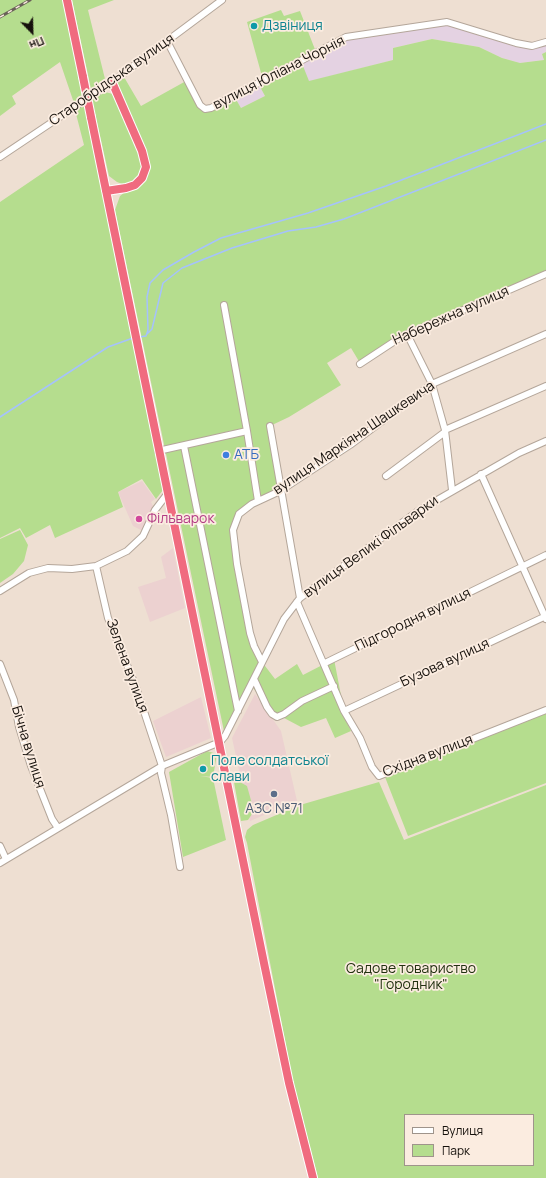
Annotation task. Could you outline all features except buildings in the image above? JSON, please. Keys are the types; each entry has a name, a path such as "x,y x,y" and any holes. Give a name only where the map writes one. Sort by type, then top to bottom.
{"highway":[{"path":"68,2 290,1083 313,1178"},
{"path":"106,191 135,185 142,178 146,167 142,151 112,82"}],"street":[{"name":"Старобрідська вулиця","path":"0,157 112,82 222,0"},
{"name":"вулиця Юліана Чорнія","path":"167,41 200,105 205,109 211,108 346,37 447,22 516,43 532,46 546,42"},
{"name":"Набережна вулиця","path":"360,364 392,342 407,334 546,274"},
{"path":"224,306 258,501"},
{"path":"407,334 432,384 444,431 452,490"},
{"name":"вулиця Маркіяна Шашкевича","path":"262,662 254,646 250,633 237,564 233,530 239,514 258,501 280,491 350,445 432,384 546,334"},
{"path":"386,476 444,431 546,386"},
{"path":"270,426 298,600 344,710"},
{"path":"159,451 247,431"},
{"name":"вулиця Великі Фільварки","path":"220,742 238,711 288,612 298,600 412,516 452,490 519,453 546,441"},
{"path":"184,446 238,711"},
{"path":"481,474 546,617"},
{"path":"0,592 29,573 39,570 96,566 121,554 135,545 146,530 155,510 168,493"},
{"name":"Підгородня вулиця","path":"325,663 546,555"},
{"name":"Зелена вулиця","path":"96,566 108,618 136,687 162,766 161,773 171,815 180,867"},
{"name":"Бузова вулиця","path":"344,710 546,617"},
{"name":"Бічна вулиця","path":"0,664 14,700 19,727 31,766 52,819 58,828"},
{"path":"254,679 267,707 272,714 277,717 284,714 302,701 334,686"},
{"name":"Східна вулиця","path":"344,710 360,738 372,767 379,776 546,710"},
{"path":"0,863 162,766 220,742"},
{"path":"0,846 6,859"}],"shaded area":[{"path":"447,22 532,46 546,42 546,52 542,54 544,60 520,63 502,58 479,47 432,39 393,48 393,60 308,82 301,61 346,37"},
{"path":"258,83 265,96 241,108 234,96"},
{"path":"142,481 155,499 151,502 153,506 145,532 133,526 118,492"},
{"path":"173,548 185,608 150,622 138,587 166,578 161,557"},
{"path":"255,694 281,731 297,801 250,821 232,738"},
{"path":"201,697 211,738 166,757 153,721"}],"green space":[{"path":"0,0 64,0 83,96 74,103 60,62 12,96 16,104 0,116"},
{"path":"72,0 114,0 88,10 105,79 91,89"},
{"path":"281,10 284,16 300,11 316,52 301,61 309,81 393,60 393,48 432,39 479,47 502,58 520,63 544,60 542,54 546,52 546,271 406,331 360,363 351,348 327,363 341,385 289,417 270,426 280,491 245,508 233,530 250,633 262,662 275,679 297,664 303,675 334,659 344,711 342,712 351,731 335,738 326,718 301,727 269,710 251,685 225,736 115,210 120,196 146,175 117,82 124,77 141,106 186,81 205,109 234,96 241,108 265,96 258,83 263,80 247,22"},
{"path":"105,92 113,94 140,152 143,167 138,178 125,185 117,182 109,176 92,100"},
{"path":"85,103 163,490 156,499 142,479 118,492 123,507 55,538 50,525 26,538 20,528 0,538 0,202 84,145 75,110"},
{"path":"20,530 28,545 24,561 13,574 0,583 0,539"},
{"path":"546,712 546,783 408,836 385,777"},
{"path":"207,751 217,754 213,777 200,776 213,778 226,840 183,857 169,772"},
{"path":"238,781 247,786 254,811 248,820 241,821 234,782"},
{"name":"Садове товариство \"Городник\"","path":"379,782 404,840 546,785 546,1178 318,1178 293,1082 245,837 247,830 253,825 300,805"}],"waterway":[{"path":"139,337 146,336 148,330 147,297 150,283 163,270 194,252 221,238 308,213 386,186 546,124"},
{"path":"147,334 152,329 163,283 182,268 232,248 288,231 316,227 344,219 546,140"},
{"path":"0,417 108,347 133,338"}],"railway":[{"path":"0,17 30,0"}],"place":[{"name":"Дзвіниця","path":"254,26"},
{"name":"АТБ","path":"226,455"},
{"name":"Фільварок","path":"139,519"},
{"name":"Поле солдатської слави","path":"203,769"},
{"name":"АЗС №71","path":"274,794"}]}
